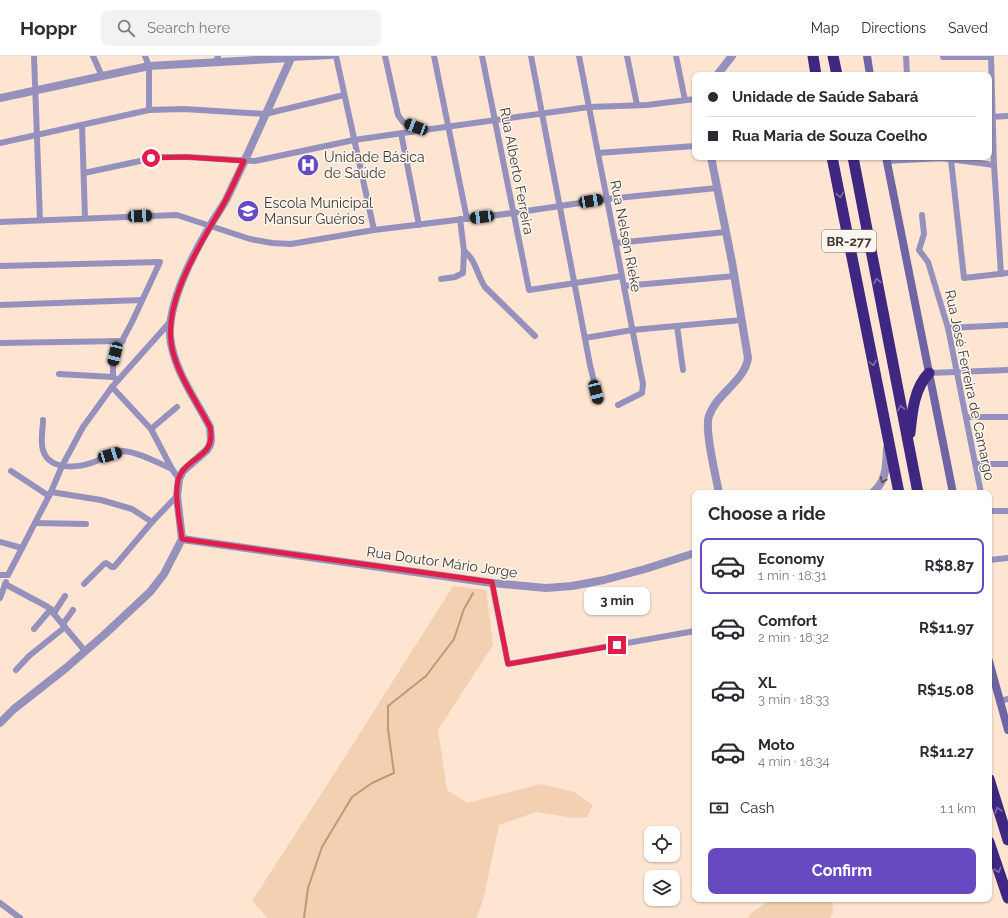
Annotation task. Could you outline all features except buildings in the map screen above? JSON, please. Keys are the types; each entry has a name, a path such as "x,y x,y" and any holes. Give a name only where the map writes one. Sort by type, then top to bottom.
{"highway":[{"path":"813,56 816,72"},
{"path":"833,56 836,72"},
{"name":"BR-277","path":"833,160 898,490"},
{"name":"BR-277","path":"854,160 917,490"},
{"path":"909,446 912,418 917,394 921,383 929,373"},
{"path":"992,789 1008,840"},
{"path":"992,851 1008,898"}],"main road":[{"path":"867,56 870,72"},
{"path":"887,160 951,490"},
{"path":"992,669 1004,700 1008,730"}],"street":[{"path":"34,56 40,220"},
{"path":"93,56 102,76"},
{"path":"144,56 149,66 149,110"},
{"path":"0,98 149,66 217,59 331,56"},
{"path":"336,56 374,230"},
{"path":"385,56 398,115 404,122 424,130"},
{"path":"434,56 464,219 463,273 456,277 441,279"},
{"name":"Rua Alberto Ferreira","path":"482,56 529,290 574,283"},
{"path":"531,56 574,283 599,402"},
{"name":"Rua Nelson Rieke","path":"579,56 643,384 643,391 639,395 618,405"},
{"path":"627,56 637,105"},
{"path":"676,56 685,100"},
{"path":"719,72 732,56"},
{"path":"906,56 907,72"},
{"path":"942,57 991,56 991,72"},
{"path":"0,723 14,709 86,651 150,592 164,574 182,539 177,496 178,479 186,468 207,450 210,445 211,433 210,427 180,371 175,358 172,347 170,322 177,295 189,267 226,199 291,57"},
{"path":"0,143 149,110 191,109 265,114 344,95"},
{"path":"84,173 160,158 197,158 244,161 259,160 354,140 448,126 589,107 637,105 692,99"},
{"path":"992,117 1008,116"},
{"path":"82,125 85,218"},
{"path":"401,133 419,225"},
{"path":"992,133 1001,274"},
{"path":"598,153 692,146"},
{"path":"712,160 735,276 748,354 747,362 743,371 714,406 707,422 718,490"},
{"path":"994,165 951,160 964,278 1008,273"},
{"path":"0,222 171,215 185,217 250,239 281,244 309,242 374,230 514,213 607,199 717,188"},
{"name":"Rua José Ferreira de Camargo","path":"922,215 924,234 919,250 928,262 948,328 980,490"},
{"path":"616,243 726,232"},
{"path":"464,251 473,259 479,277 485,287 535,336"},
{"path":"0,266 160,262 123,341 115,354 113,362 115,379"},
{"path":"574,283 622,276"},
{"path":"624,286 735,276"},
{"path":"0,305 142,300"},
{"path":"585,338 632,330 742,320"},
{"path":"0,598 8,575 50,494 62,466 84,427 112,387 115,379 170,322"},
{"path":"948,328 1008,325"},
{"path":"678,326 683,370"},
{"path":"0,343 123,341"},
{"path":"929,373 1008,370"},
{"path":"59,374 115,379"},
{"path":"112,387 151,429 178,479"},
{"path":"151,429 177,407"},
{"path":"967,417 1008,417"},
{"path":"43,420 42,449 45,457 54,464 62,466 79,466 121,451 135,454 172,469"},
{"path":"875,490 881,485 885,475 888,436"},
{"path":"976,464 1008,464"},
{"path":"11,471 50,494 101,500 132,509 152,522"},
{"path":"84,584 104,564 106,563 114,567 152,522 177,496"},
{"path":"992,511 1008,511"},
{"path":"35,524 86,524"},
{"name":"Rua Doutor Mário Jorge","path":"182,539 492,582 546,588 572,586 623,575 692,554"},
{"path":"0,542 22,548"},
{"path":"992,560 1008,558"},
{"path":"0,575 8,575"},
{"path":"492,582 508,664 692,632"},
{"path":"5,584 44,604 52,611 86,651"},
{"path":"34,629 65,596"},
{"path":"16,670 29,656 64,626 73,610"},
{"path":"0,903 20,918"}],"shaded area":[{"path":"453,586 486,590 493,645 438,730 447,790 467,803 541,784 574,792 593,805 587,817 574,818 536,812 499,825 483,901 476,918 268,918 252,901"},
{"path":"768,902 832,902 833,912 830,918 748,918 751,913"}],"waterway":[{"path":"304,918 308,888 322,847 352,797 372,783 394,773 388,729 388,706 426,676 454,639 464,609 473,593"}],"place":[{"name":"Unidade Básica de Saúde","path":"308,165"},
{"name":"Escola Municipal Mansur Guérios","path":"248,211"}],"route":[{"path":"151,158 187,157 244,161 226,199 189,267 177,295 170,322 170,335 175,358 180,371 210,427 211,433 210,445 207,450 186,468 178,479 177,496 182,539 492,582 508,664 617,645"}]}
